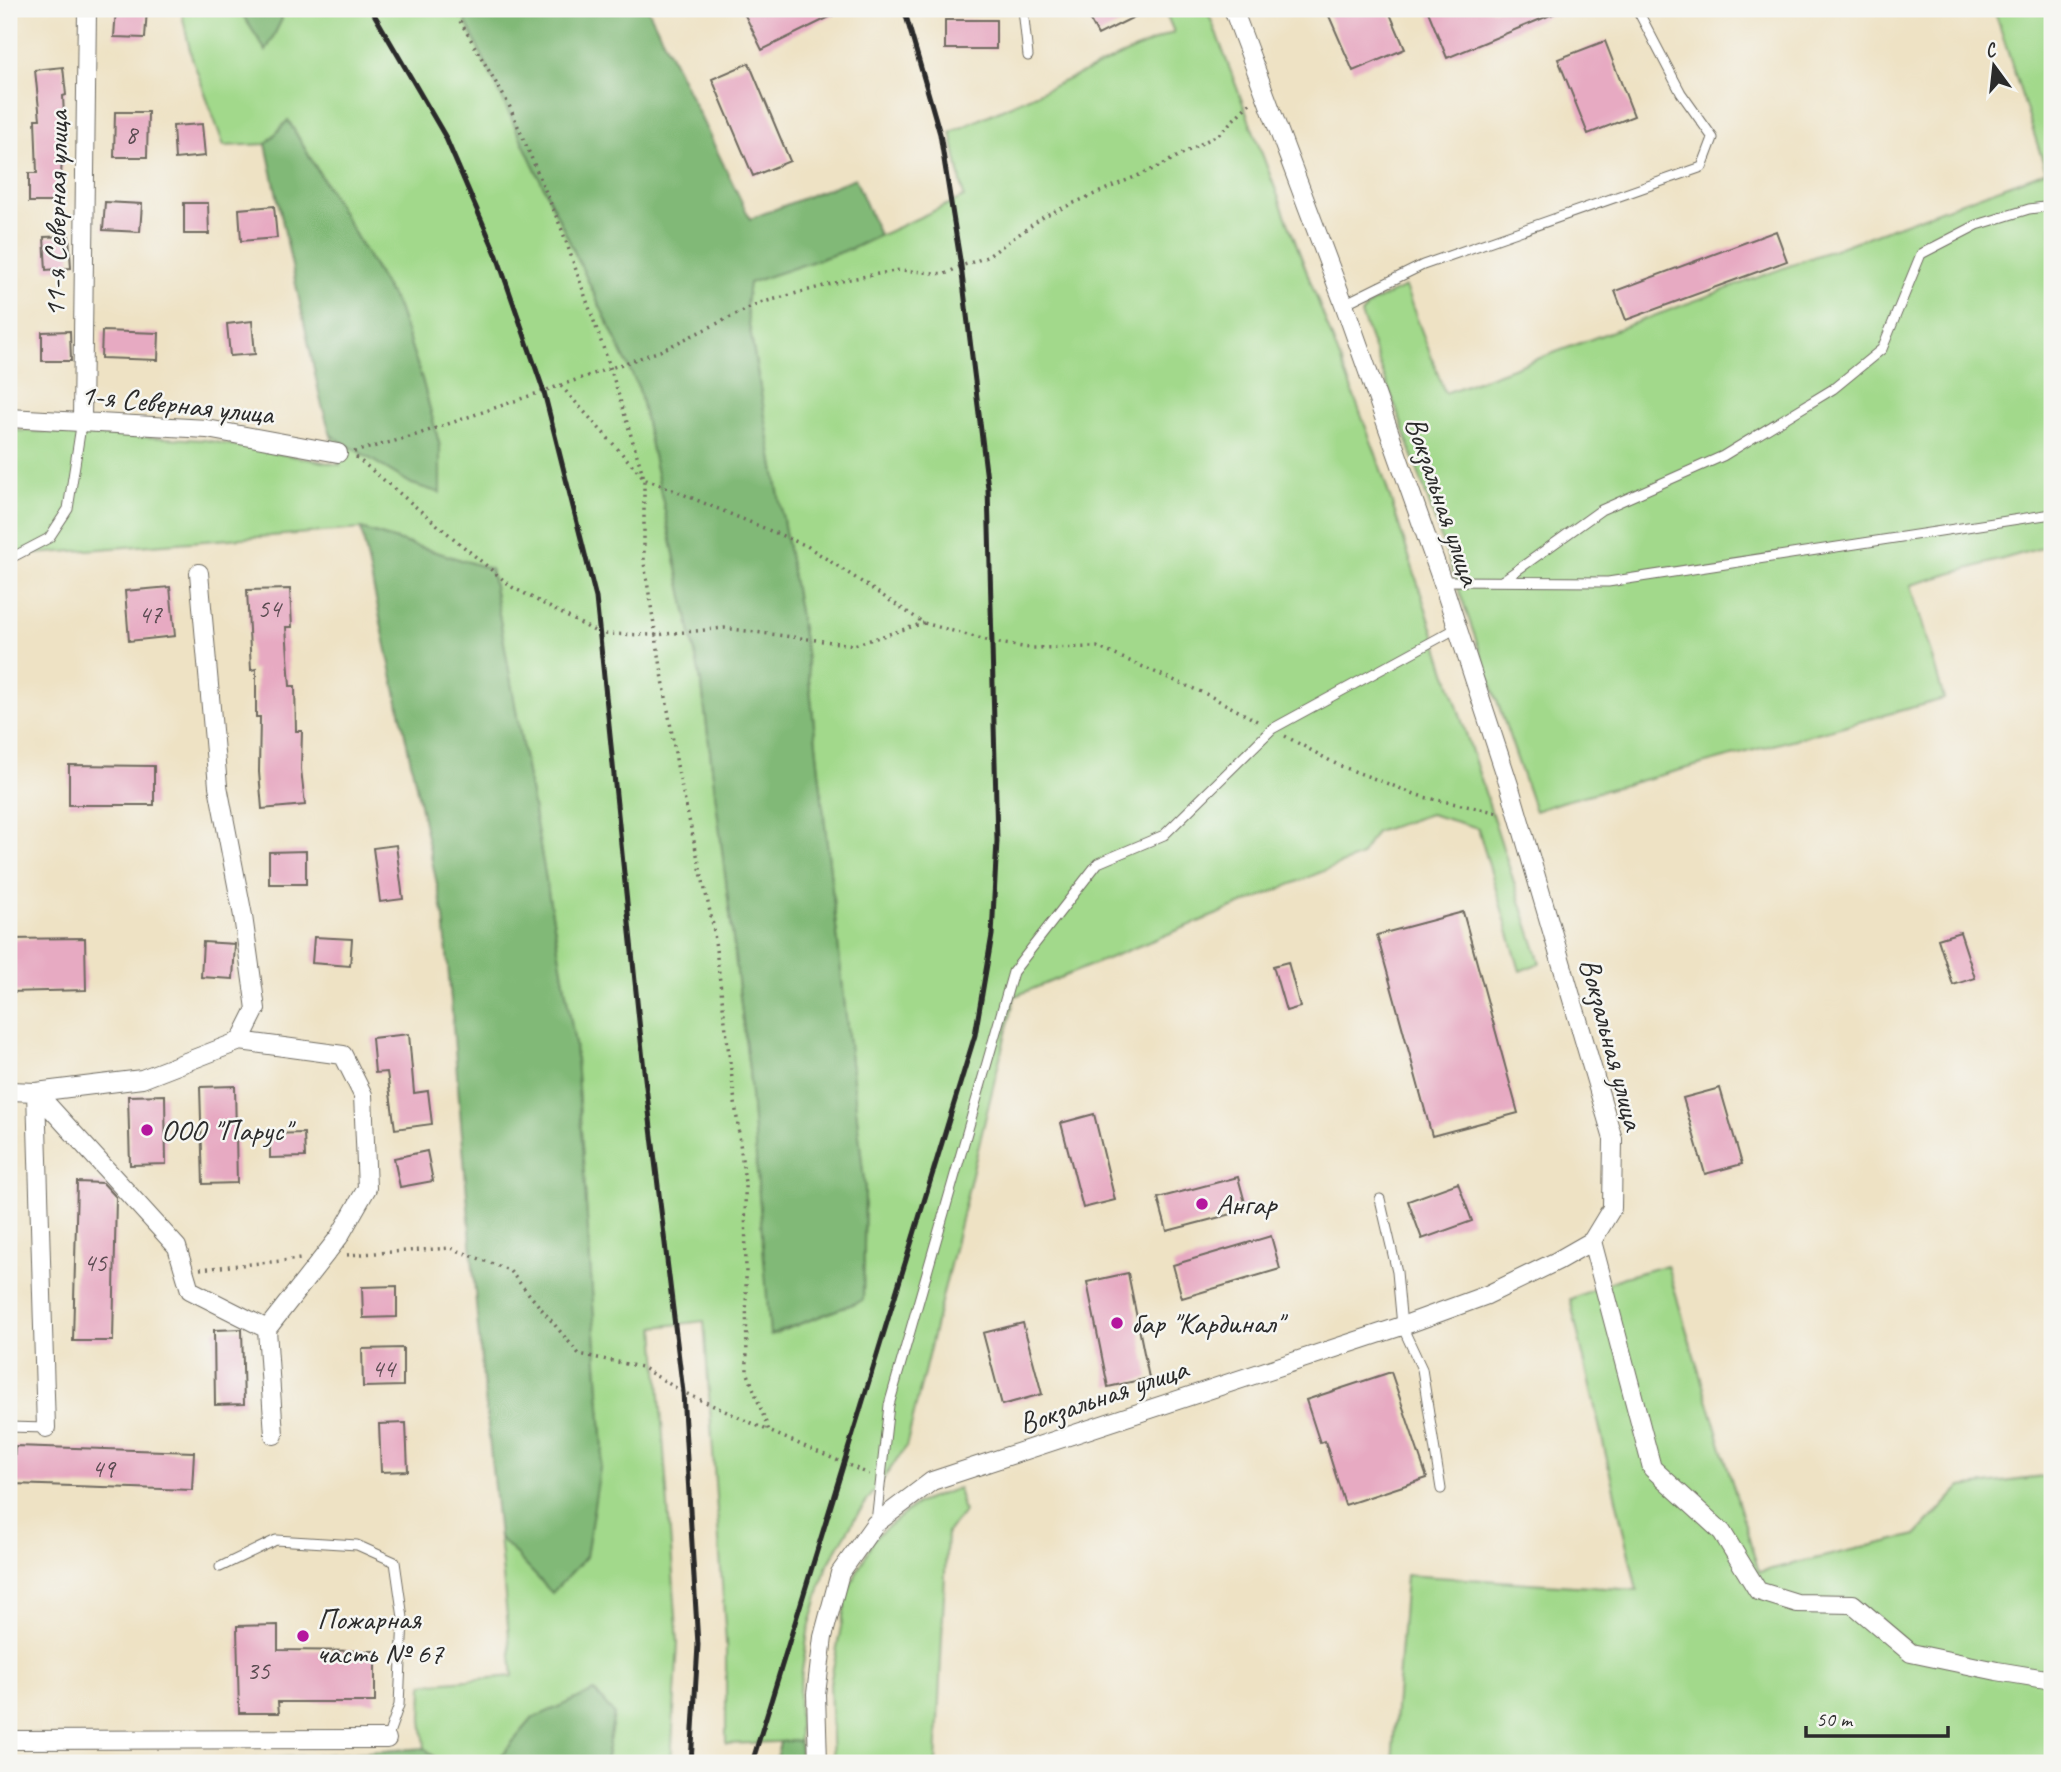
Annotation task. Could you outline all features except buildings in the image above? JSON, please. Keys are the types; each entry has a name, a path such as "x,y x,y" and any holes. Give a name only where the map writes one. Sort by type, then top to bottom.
{"street":[{"name":"11-я Северная улица","path":"82,420 87,9"},
{"name":"Вокзальная улица","path":"818,1763 816,1694 823,1637 841,1573 875,1524 932,1482 1402,1326 1487,1295 1557,1262 1592,1241 1612,1208 1613,1139 1518,817 1442,581 1344,304 1233,9"},
{"name":"1-я Северная улица","path":"9,418 207,429 338,453"},
{"path":"199,573 218,786 243,916 256,1009 240,1041"},
{"path":"9,1091 36,1092 142,1079 240,1041 343,1055 363,1095 367,1188 339,1237 267,1329 274,1435"},
{"path":"36,1092 177,1247 190,1290 267,1329"},
{"path":"36,1092 47,1428"},
{"path":"1592,1241 1652,1468 1722,1532 1758,1591 1797,1603 1853,1604 1911,1653 2052,1680"},
{"path":"9,1740 387,1739"}],"lane":[{"path":"1023,9 1028,56"},
{"path":"1344,304 1423,265 1702,167 1713,138 1681,93 1637,9"},
{"path":"1502,581 1601,510 1723,456 1833,389 1882,349 1921,254 1977,225 2029,208 2052,206"},
{"path":"9,559 50,538 68,509 82,420"},
{"path":"1442,581 1608,582 2052,514"},
{"path":"875,1524 888,1405 1013,972 1098,863 1164,835 1272,729 1457,628"},
{"path":"1380,1199 1397,1272 1402,1326 1422,1369 1441,1489"},
{"path":"9,1427 47,1428"},
{"path":"220,1566 276,1540 357,1545 395,1562 403,1618 399,1704 387,1739"}],"path":[{"path":"453,9 509,104 562,230 610,368 644,478 644,563 678,771 713,925 745,1183 747,1371 769,1431"},
{"path":"924,623 854,645 724,628 656,635 600,634 512,587 351,453 413,436 660,351 760,303 850,279 900,270 945,274 987,257 1046,215 1158,167 1219,134 1264,89"},
{"path":"561,386 644,478 807,546 924,623 993,642 1029,648 1097,647 1208,695 1338,765 1423,797 1518,817"},
{"path":"184,1270 451,1248 509,1270 579,1354 641,1367 683,1392 880,1479"}],"green space":[{"path":"181,9 239,9 266,51 282,19 278,9 460,9 639,389 702,686 749,1070 771,1335 863,1300 865,1190 806,652 746,307 748,283 853,248 964,197 951,132 1174,32 1164,9 1207,9 1376,454 1540,963 1520,971 1478,828 1430,814 1376,832 1361,856 1015,996 906,1447 855,1518 826,1568 808,1632 799,1691 799,1741 726,1744 726,1643 704,1321 655,1327 678,1643 671,1763 605,1763 614,1714 533,1718 495,1763 440,1763 425,1748 423,1684 513,1676 499,1537 552,1592 603,1449 575,1044 491,569 361,529 9,556 9,430 205,440 340,465 331,435 412,484 440,447 422,379 398,308 289,121 266,144 224,146 191,55"},
{"path":"239,9 278,9 282,19 266,51"},
{"path":"460,9 648,9 750,219 855,178 879,235 853,248 749,283 746,307 806,652 865,1190 863,1300 770,1335 749,1070 702,686 639,389"},
{"path":"1994,9 2052,9 2052,545 1911,585 1944,699 1535,811 1399,416 1361,314 1371,303 1405,287 1445,393 2046,171"},
{"path":"288,120 398,308 422,379 440,447 440,493 412,484 331,435 321,402 266,144"},
{"path":"361,529 491,569 575,1044 603,1449 586,1557 552,1593 499,1537 478,1328 444,917"},
{"path":"1667,1265 1759,1572 1916,1535 1961,1487 2052,1476 2052,1763 1392,1763 1406,1575 1637,1590 1570,1299 1624,1277"},
{"path":"958,1488 964,1512 947,1532 936,1763 833,1763 830,1684 848,1590 875,1537 918,1503"},
{"path":"594,1691 614,1714 605,1763 495,1763 533,1718"},
{"path":"799,1741 801,1763 775,1763 780,1742"},
{"path":"425,1748 440,1763 253,1763 253,1760"}],"railway":[{"path":"371,9 445,136 497,256 544,392 596,598 644,1070 683,1392 698,1645 691,1763"},
{"path":"752,1763 975,1035 992,935 997,841 988,488 961,266 940,134 904,9"}],"place":[{"name":"ООО \"Парус\"","path":"147,1130"},
{"name":"Ангар","path":"1202,1204"},
{"name":"бар \"Кардинал\"","path":"1117,1323"},
{"name":"Пожарная часть № 67","path":"303,1636"}]}
